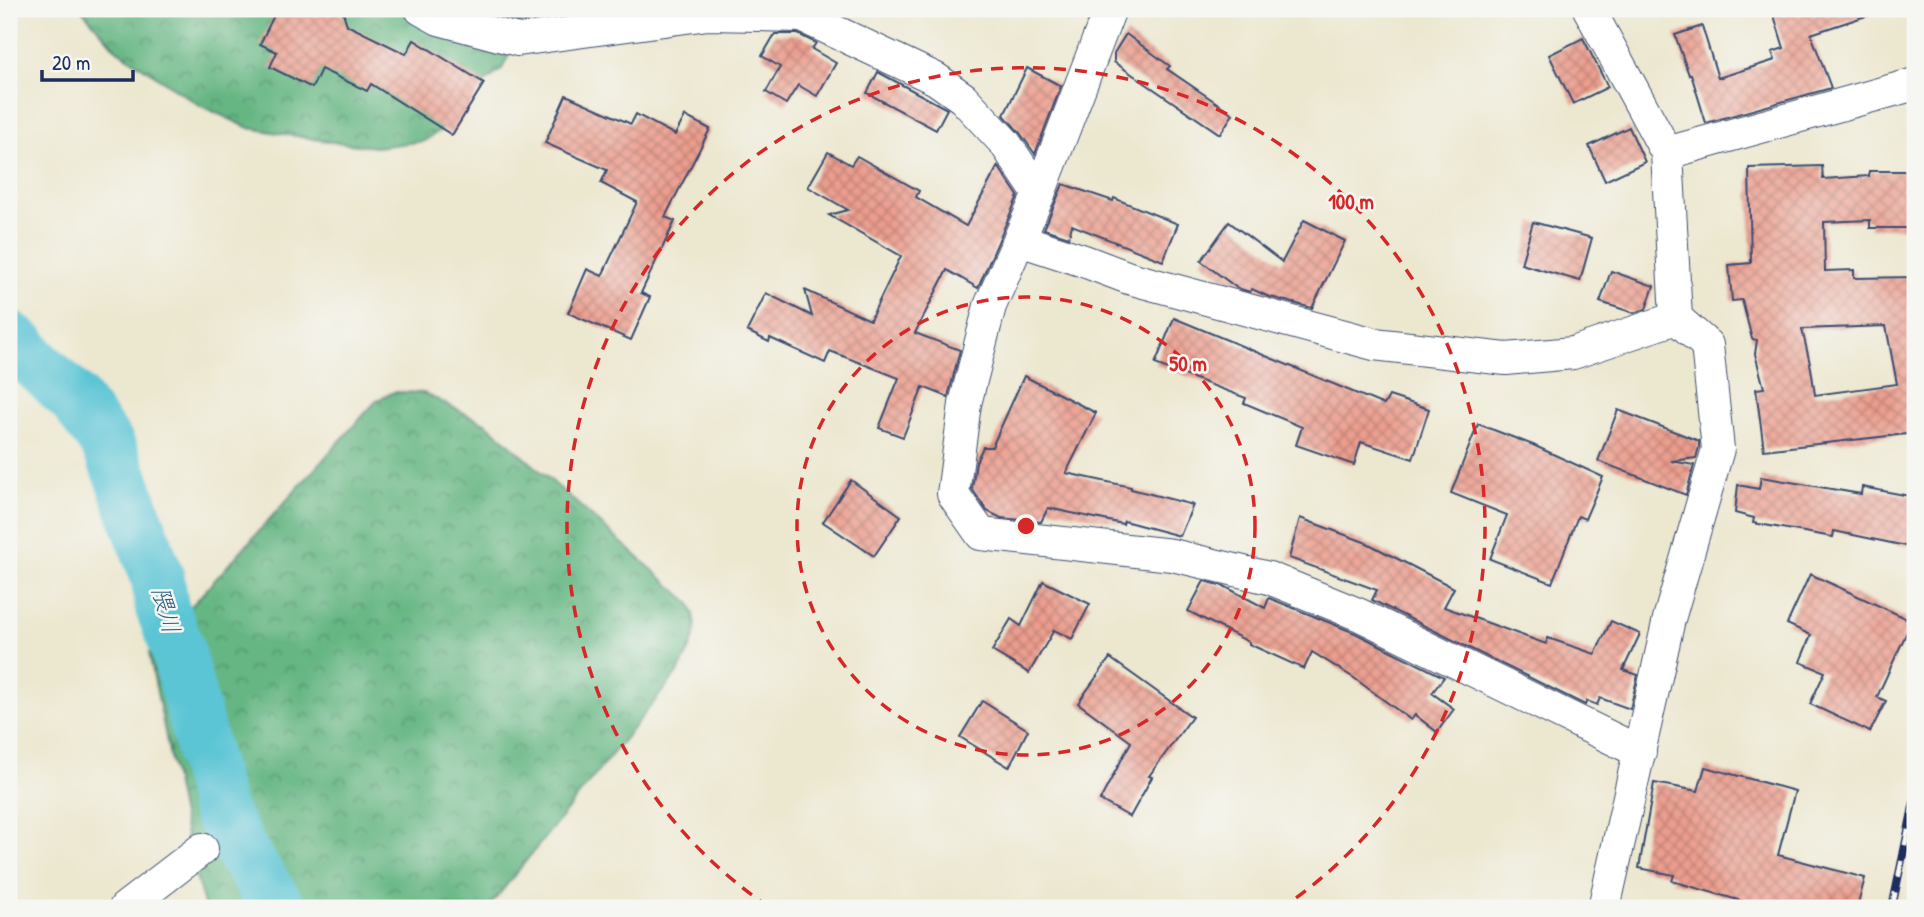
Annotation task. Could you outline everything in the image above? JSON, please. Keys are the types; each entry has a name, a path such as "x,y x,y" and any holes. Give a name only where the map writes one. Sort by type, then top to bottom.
{"street":[{"path":"421,9 439,19 518,40 708,14 802,16 936,79 963,98 1005,143 1039,194"},
{"path":"1110,9 1039,194 990,306 965,404 953,494 981,534 1172,555 1269,578 1360,615 1640,752"},
{"path":"1589,9 1667,153 1676,318 1707,345 1718,449 1669,619 1604,908"},
{"path":"1667,153 1915,84"},
{"path":"1020,240 1129,278 1374,344 1506,359 1573,352 1676,318"},
{"path":"125,908 202,849"}],"green space":[{"path":"81,9 525,9 517,38 502,69 484,83 455,120 424,141 376,147 249,128 199,105 116,49"},
{"path":"394,392 424,393 487,424 690,603 694,613 694,638 679,671 488,908 205,908 190,856 149,653 377,400"}],"building":[{"path":"277,9 342,9 347,25 406,54 414,40 484,83 452,135 371,84 367,91 321,69 312,88 270,67 277,52 260,44"},
{"path":"1772,9 1871,9 1872,14 1811,34 1831,88 1706,123 1691,74 1689,75 1675,35 1702,26 1718,78 1775,60 1772,52 1784,48"},
{"path":"775,34 798,34 816,43 812,49 836,63 817,96 798,85 786,104 766,92 780,67 762,56"},
{"path":"1126,34 1170,66 1167,69 1233,114 1220,134 1114,62 1114,53"},
{"path":"1583,38 1608,87 1573,104 1549,55"},
{"path":"1027,68 1061,86 1035,154 1004,115"},
{"path":"878,72 947,109 936,130 867,93"},
{"path":"566,95 631,124 636,114 675,135 685,116 710,129 665,217 675,221 641,293 650,297 631,340 568,313 587,269 602,276 637,202 601,183 607,170 545,143"},
{"path":"1629,127 1645,162 1605,181 1589,146"},
{"path":"828,152 851,165 857,156 919,191 916,197 966,226 998,166 1018,196 978,288 947,270 915,333 960,350 948,397 923,387 903,437 879,428 899,378 830,351 825,363 770,338 769,342 747,331 766,293 812,316 805,290 870,320 901,256 829,215 848,210 808,187"},
{"path":"1822,166 1823,179 1869,176 1869,171 1913,171 1915,228 1870,228 1870,220 1824,222 1825,271 1854,270 1854,278 1915,277 1915,433 1764,450 1756,389 1764,388 1755,354 1757,340 1752,339 1742,300 1732,301 1729,265 1751,263 1749,168","holes":["1886,326 1897,384 1815,395 1802,329"]},
{"path":"1063,184 1113,201 1114,198 1178,224 1163,261 1072,225 1069,237 1044,229"},
{"path":"1304,220 1345,241 1312,308 1267,296 1252,289 1250,292 1237,288 1201,261 1229,222 1282,262"},
{"path":"1533,222 1592,238 1580,281 1521,264"},
{"path":"1611,271 1654,286 1646,309 1634,313 1600,302"},
{"path":"1174,318 1384,405 1389,396 1429,409 1413,459 1361,442 1354,465 1296,445 1302,427 1244,403 1246,398 1155,364"},
{"path":"1024,376 1096,413 1066,473 1131,487 1193,505 1180,536 1124,521 1123,524 1048,508 1041,522 1001,518 987,511 972,489 976,462 983,447 992,447"},
{"path":"1618,410 1699,441 1696,458 1671,461 1694,465 1686,495 1598,461"},
{"path":"1478,424 1533,445 1603,477 1585,519 1578,516 1552,583 1490,559 1507,515 1451,493"},
{"path":"1761,477 1861,494 1862,487 1915,497 1915,548 1834,531 1833,537 1753,523 1754,518 1735,513 1738,485 1759,489"},
{"path":"851,480 901,516 874,556 823,522"},
{"path":"1300,518 1367,543 1454,588 1444,607 1546,644 1548,638 1595,654 1611,621 1640,634 1623,670 1638,675 1630,709 1600,698 1597,705 1587,701 1585,705 1372,600 1377,590 1289,558"},
{"path":"1810,574 1912,621 1877,697 1886,701 1870,732 1810,704 1825,672 1800,662 1811,635 1787,624"},
{"path":"1043,581 1090,604 1072,639 1054,630 1029,673 992,651 1011,619 1021,626"},
{"path":"1204,581 1224,586 1265,608 1269,598 1355,633 1444,677 1432,693 1454,709 1437,732 1415,715 1411,720 1354,678 1312,652 1304,669 1249,644 1188,611"},
{"path":"1110,658 1192,717 1149,776 1152,777 1130,817 1100,800 1131,742 1078,703"},
{"path":"982,701 1028,730 1009,767 960,737"},
{"path":"1705,767 1795,791 1778,855 1865,878 1857,908 1766,908 1672,881 1674,875 1639,868 1654,783 1698,791"}],"waterway":[{"name":"隈川","path":"9,337 74,399 108,445 158,579 162,608 177,647 218,809 243,854 279,908"}],"railway":[{"path":"1892,908 1915,797"}]}
